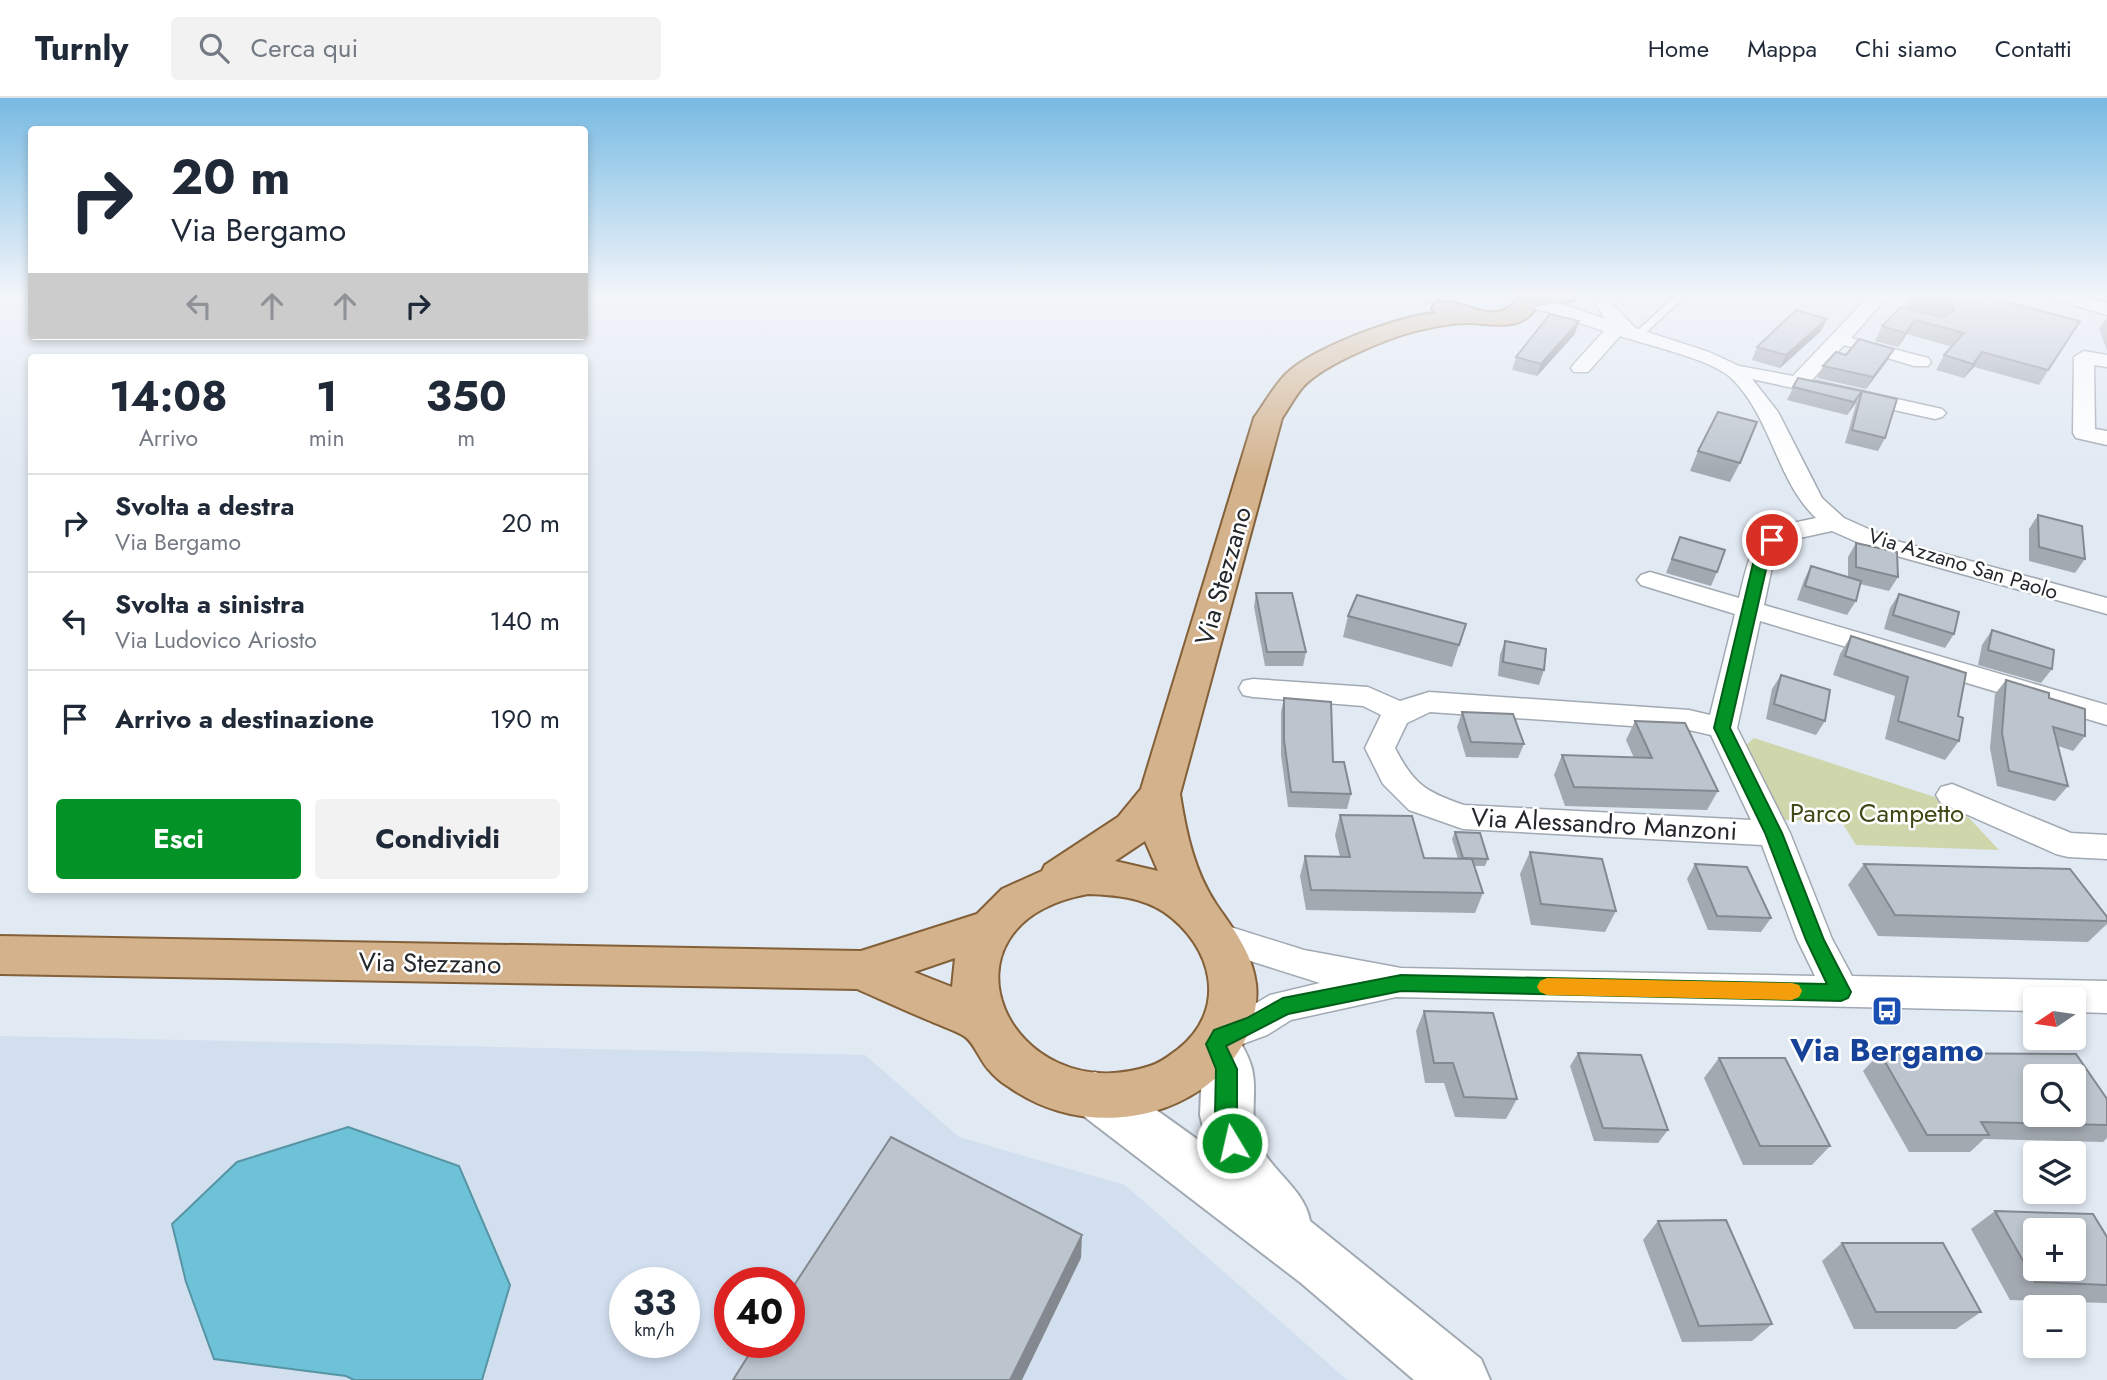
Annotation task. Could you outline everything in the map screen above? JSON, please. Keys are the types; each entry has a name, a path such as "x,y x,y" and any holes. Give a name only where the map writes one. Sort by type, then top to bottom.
{"main road":[{"name":"Via Stezzano","path":"0,955 861,970 993,927 1008,910 1027,896 1049,885 1133,828 1160,794 1268,418 1294,381 1334,355"},
{"name":"Via Stezzano","path":"1160,794 1166,841 1208,925"},
{"name":"Via Stezzano","path":"1049,885 1073,879 1117,877 1160,889 1208,925"},
{"path":"993,927 978,957 975,989 983,1022 996,1044 1015,1063 1038,1079 1065,1090 1094,1095 1128,1095 1160,1086 1189,1072 1219,1040 1231,1012 1233,986 1229,961 1208,925"},
{"name":"Via Stezzano","path":"861,970 983,1022"}],"street":[{"path":"1581,368 1597,355"},
{"name":"Via Azzano San Paolo","path":"1699,355 1736,372 1768,412 1812,501 1835,523 1884,545 2107,607"},
{"path":"1798,383 1824,355"},
{"path":"1895,355 1921,362"},
{"path":"2107,361 2084,357 2084,432 2107,438"},
{"path":"1736,372 1798,383 1934,414"},
{"path":"1835,523 1806,527 1772,540 1763,551 1722,728 1774,833 1815,940 1841,992"},
{"path":"1650,580 2107,715"},
{"path":"1252,688 1368,697 1398,712 1429,702 1689,720 1722,728"},
{"name":"Via Alessandro Manzoni","path":"1398,712 1388,726 1380,748 1394,776 1420,802 1462,817 1774,833"},
{"path":"1952,794 2068,845 2107,847"},
{"path":"1208,925 1304,965 1401,983 2107,997"},
{"path":"1321,1263 1269,1203 1244,1169 1232,1143 1226,1115 1227,1069 1219,1040 1254,1024 1283,1006 1401,983"},
{"path":"1094,1095 1321,1263 1460,1380"}],"shaded area":[{"path":"0,1036 865,1055 959,1137 1125,1185 1347,1380 0,1380"}],"green space":[{"name":"Parco Campetto","path":"1754,738 1956,804 1999,850 1856,845 1841,821 1785,820 1744,747"}],"water":[{"path":"348,1127 459,1166 510,1285 482,1380 354,1380 346,1376 214,1359 186,1282 172,1224 237,1162"}],"building":[{"path":"1518,355 1549,355 1541,364 1516,357"},
{"path":"1833,355 1890,355 1873,377 1823,366"},
{"path":"1944,355 1980,355 1973,364"},
{"path":"1992,355 2058,355 2048,370"},
{"path":"1798,378 1862,391 1854,402 1793,387"},
{"path":"1862,391 1897,399 1885,438 1852,430"},
{"path":"1718,412 1757,422 1740,463 1698,451"},
{"path":"2038,515 2082,526 2085,559 2039,547"},
{"path":"1680,537 1725,550 1717,572 1672,559"},
{"path":"1856,543 1897,552 1898,577 1856,567"},
{"path":"1811,566 1861,581 1856,601 1805,586"},
{"path":"1256,593 1292,593 1306,652 1267,652"},
{"path":"1899,594 1959,612 1954,634 1893,615"},
{"path":"1357,595 1466,624 1459,645 1348,616"},
{"path":"1992,630 2054,650 2052,669 1988,650"},
{"path":"1851,636 1966,673 1958,716 1963,718 1959,741 1898,721 1908,677 1845,656"},
{"path":"1505,641 1546,649 1544,670 1503,662"},
{"path":"1781,675 1830,690 1825,721 1774,704"},
{"path":"2006,680 2049,693 2049,698 2085,709 2085,736 2053,727 2068,786 2009,771 2002,733"},
{"path":"1284,698 1331,702 1333,762 1344,762 1351,794 1291,792 1284,740"},
{"path":"1462,712 1513,714 1524,744 1471,742"},
{"path":"1635,721 1685,723 1718,791 1574,787 1562,755 1652,758"},
{"path":"1340,815 1412,816 1424,858 1472,859 1483,893 1311,890 1305,856 1350,857"},
{"path":"1455,832 1480,833 1488,859 1463,858"},
{"path":"1530,852 1602,859 1616,911 1541,904"},
{"path":"1695,864 1747,867 1771,918 1717,916"},
{"path":"1864,864 2070,869 2107,917 2107,921 1895,915"},
{"path":"1424,1011 1493,1013 1517,1099 1464,1097 1453,1063 1434,1063"},
{"path":"1578,1053 1641,1055 1668,1130 1603,1128"},
{"path":"1880,1053 2076,1054 2083,1064 2023,1064 2023,1123 1981,1122 1989,1135 1927,1135"},
{"path":"1719,1058 1785,1058 1830,1146 1760,1146"},
{"path":"2086,1069 2107,1099 2107,1125 2086,1124"},
{"path":"891,1137 1082,1235 1010,1380 733,1380 747,1358 805,1358 805,1269"},
{"path":"1995,1211 2093,1214 2107,1237 2107,1285 2034,1281 2086,1281 2086,1218 2023,1218 2023,1261"},
{"path":"1726,1220 1772,1324 1699,1326 1658,1221"},
{"path":"1842,1243 1943,1243 1981,1312 1876,1312"}],"slow traffic":[{"path":"1547,987 1792,991"}],"place":[{"name":"Via Bergamo","path":"1887,1011"}],"route":[{"path":"1232,1143 1226,1115 1227,1069 1216,1044 1221,1037 1254,1024 1283,1006 1401,983 1841,992 1815,940 1774,833 1722,728 1763,551 1772,540"}]}
